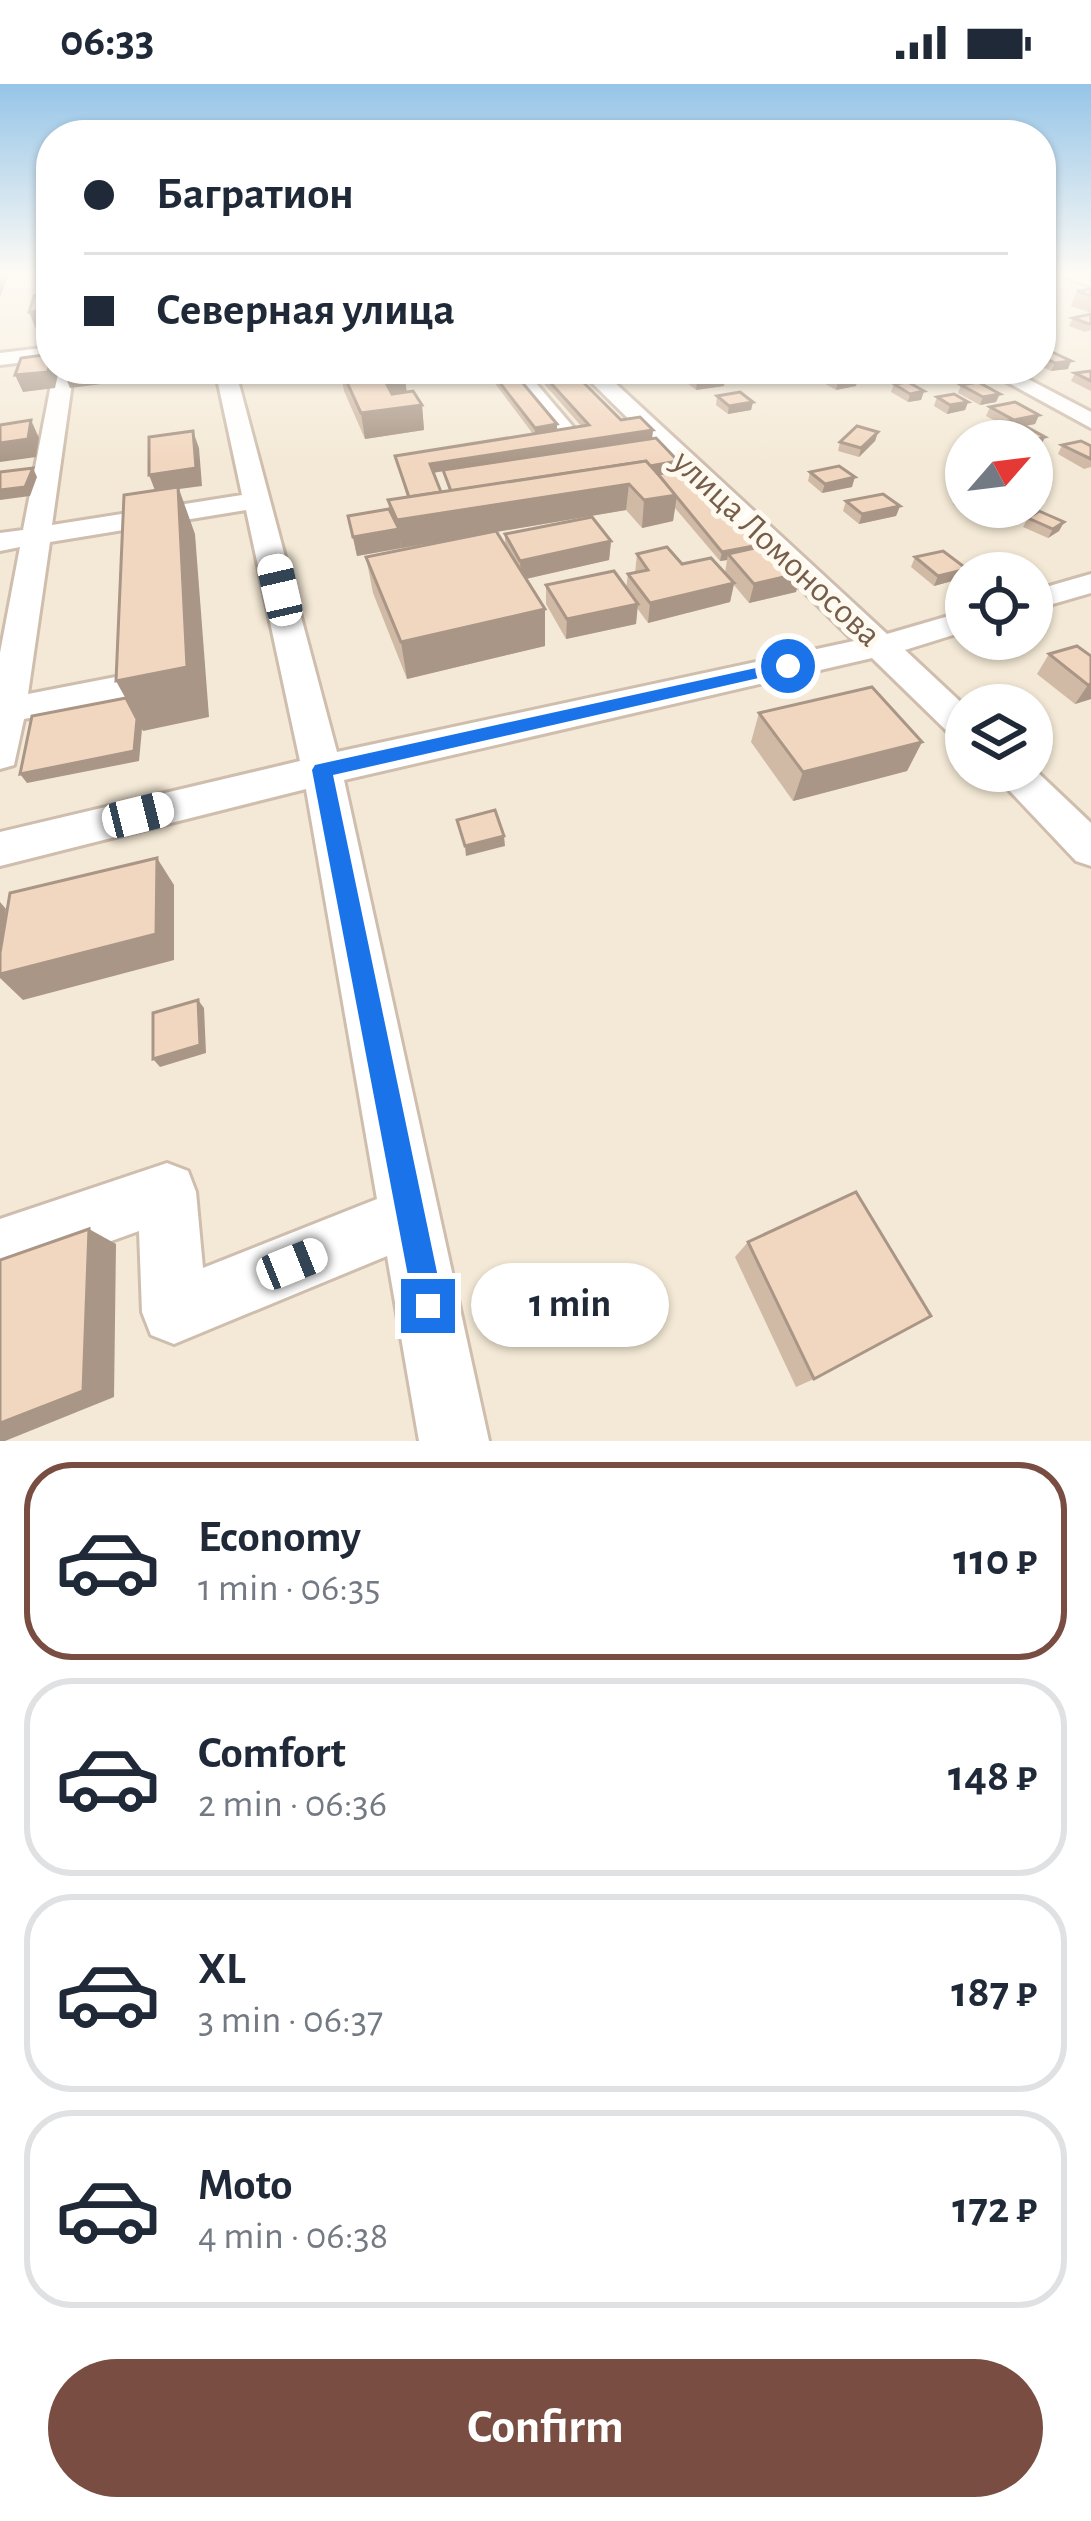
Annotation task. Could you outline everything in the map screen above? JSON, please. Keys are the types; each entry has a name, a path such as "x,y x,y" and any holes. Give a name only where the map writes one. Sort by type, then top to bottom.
{"street":[{"path":"0,359 36,355"},
{"path":"0,755 14,596 38,536 62,384"},
{"path":"229,384 322,770 454,1441"},
{"path":"525,384 567,434"},
{"name":"улица Ломоносова","path":"603,384 945,707"},
{"path":"1021,384 1091,421"},
{"path":"0,542 259,500"},
{"path":"1053,595 1091,583"},
{"path":"0,849 322,770 881,645 945,626"},
{"path":"7,690 126,687"},
{"path":"1032,792 1091,849"},
{"path":"0,1250 167,1192 174,1312 410,1216"}],"shaded area":[{"path":"0,337 36,337 36,384 1056,384 1056,337 1091,337 1091,1441 0,1441"}],"building":[{"path":"36,356 36,373 15,375 21,358"},
{"path":"348,384 387,384 392,394 413,391 422,405 361,413"},
{"path":"501,384 524,384 557,424 535,428"},
{"path":"552,384 585,384 621,420 640,417 653,430 430,464 441,492 409,497 395,456 589,425"},
{"path":"894,384 912,384 924,391 910,394"},
{"path":"982,384 1000,394 983,397 961,385"},
{"path":"740,392 753,402 729,406 717,396"},
{"path":"954,394 968,402 950,405 937,397"},
{"path":"1015,402 1039,415 1014,420 990,407"},
{"path":"31,420 28,439 0,443 0,425"},
{"path":"857,426 878,432 861,448 840,442"},
{"path":"193,431 196,468 149,475 149,437"},
{"path":"656,438 678,461 650,466 646,461 451,491 443,470"},
{"path":"1081,441 1091,446 1091,459 1062,445"},
{"path":"646,461 677,495 644,500 629,484 397,520 388,500"},
{"path":"839,466 855,477 825,484 810,472"},
{"path":"33,468 25,487 0,490 0,472"},
{"path":"689,469 759,545 722,552 658,474"},
{"path":"178,487 187,667 116,681 124,495"},
{"path":"883,494 900,506 862,514 846,501"},
{"path":"389,509 399,529 353,537 348,516"},
{"path":"592,517 611,541 520,561 505,534"},
{"path":"496,531 545,609 401,642 366,557"},
{"path":"773,544 801,573 754,584 728,554"},
{"path":"667,547 682,564 711,558 734,583 650,603 628,574 648,570 637,554"},
{"path":"943,551 945,574 938,576 915,557"},
{"path":"614,571 638,604 567,619 546,585"},
{"path":"1077,646 1091,656 1091,684 1053,657 1053,653"},
{"path":"872,687 922,742 803,772 759,713"},
{"path":"126,698 137,719 134,751 20,774 32,716"},
{"path":"495,810 504,836 465,846 457,820"},
{"path":"157,858 156,934 0,974 10,893"},
{"path":"198,1000 200,1045 153,1059 153,1013"},
{"path":"856,1192 931,1316 814,1379 748,1242"},
{"path":"89,1229 83,1391 0,1423 0,1260"}],"route":[{"path":"428,1306 322,770 788,666"}]}
